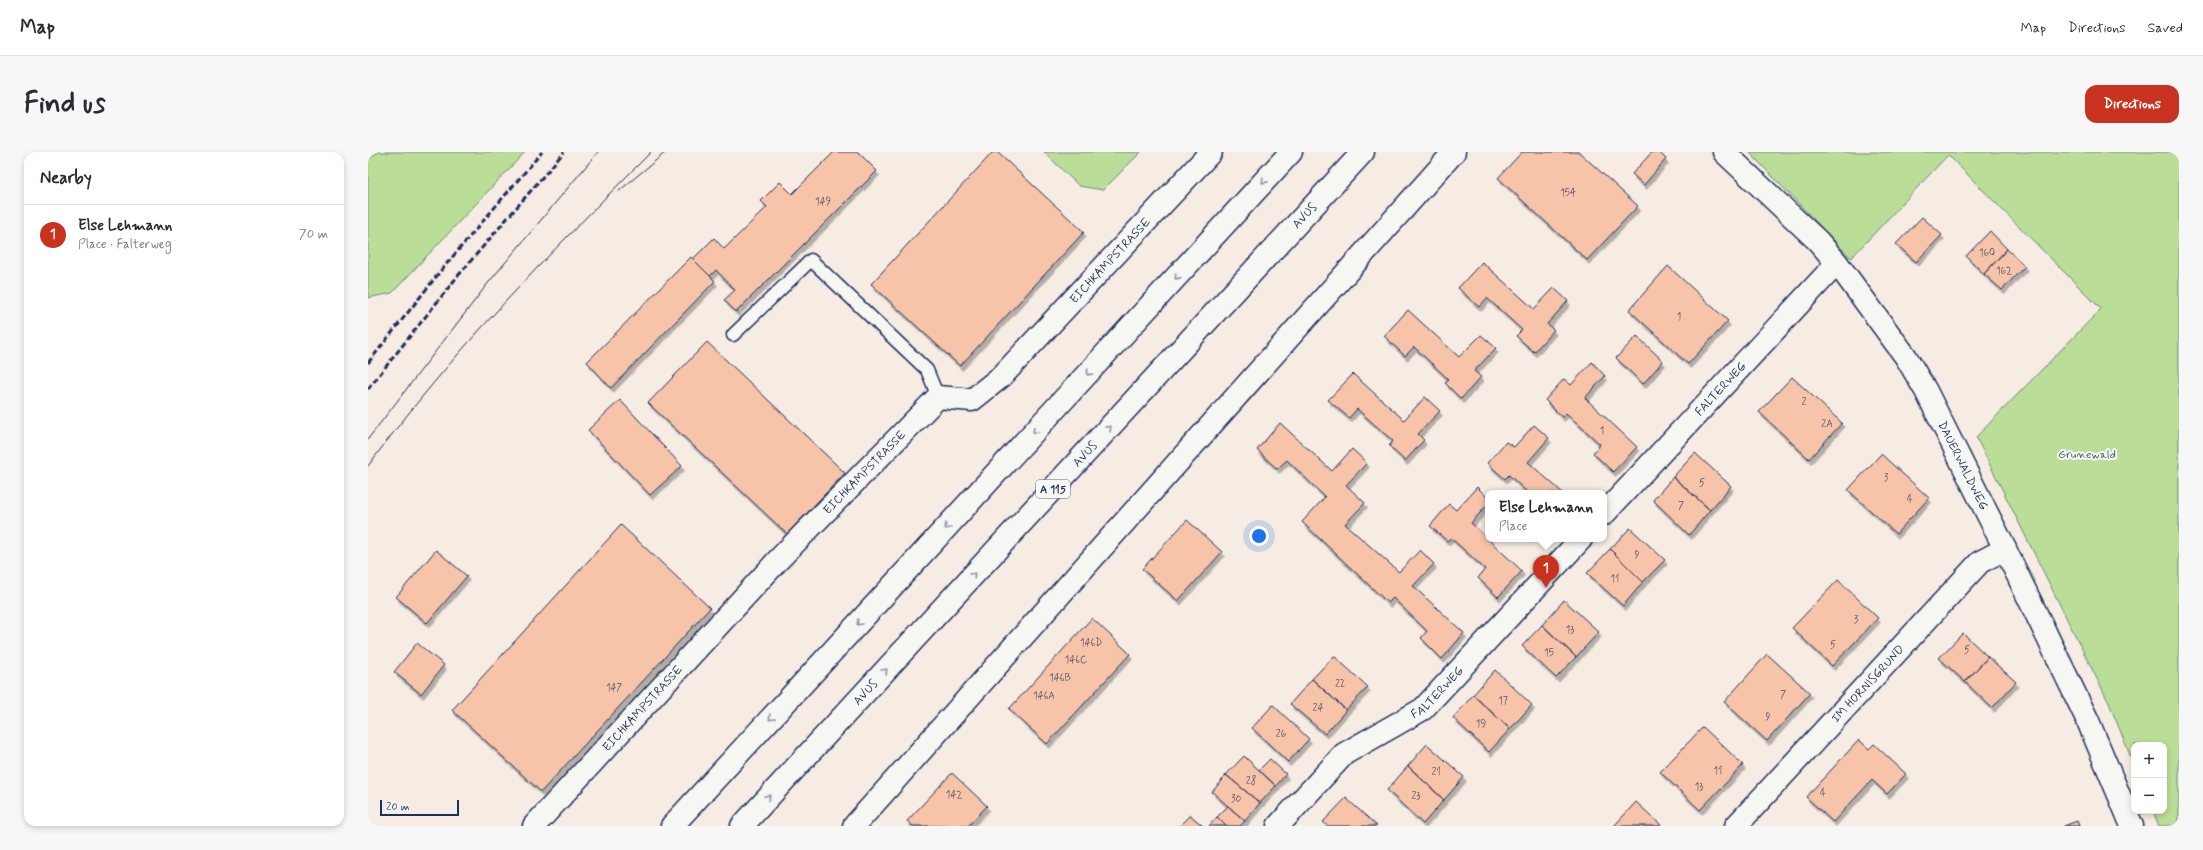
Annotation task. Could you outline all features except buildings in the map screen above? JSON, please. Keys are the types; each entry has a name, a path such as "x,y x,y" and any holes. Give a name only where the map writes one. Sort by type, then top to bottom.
{"main road":[{"name":"EICHKAMPSTRASSE","path":"534,826 779,559 938,397 972,400 1002,376 1211,152"},
{"path":"672,826 1291,152"},
{"name":"AVUS","path":"742,826 1363,152"},
{"path":"854,826 1454,152"},
{"name":"DAUERWALDWEG","path":"1724,152 1818,241 1837,263 1901,350 1923,386 2006,549 2088,722 2132,826"},
{"name":"FALTERWEG","path":"1607,511 1837,263"},
{"name":"FALTERWEG","path":"1278,826 1344,754 1423,709 1578,542"},
{"name":"IM HORNISGRUND","path":"1736,826 1980,562 2006,549"}],"lane":[{"path":"733,335 811,260 927,370 938,397"}],"green space":[{"path":"378,152 525,152 392,293 368,298 368,160"},
{"path":"1044,152 1141,152 1103,190 1079,186"},
{"name":"Grunewald","path":"1749,152 2179,152 2179,826 2159,826 2154,814 2167,814 2167,742 2131,742 2131,758 2109,703 1976,437 2101,309 1948,155 1851,258"}],"tram line":[{"path":"368,439 489,282 598,152"},
{"path":"368,466 400,424 468,343 576,227 651,152"},
{"path":"619,191 666,152"}],"railway":[{"path":"368,363 443,268 542,152"},
{"path":"368,389 457,277 564,152"}],"place":[{"name":"Else Lehmann","path":"1546,588"}]}
